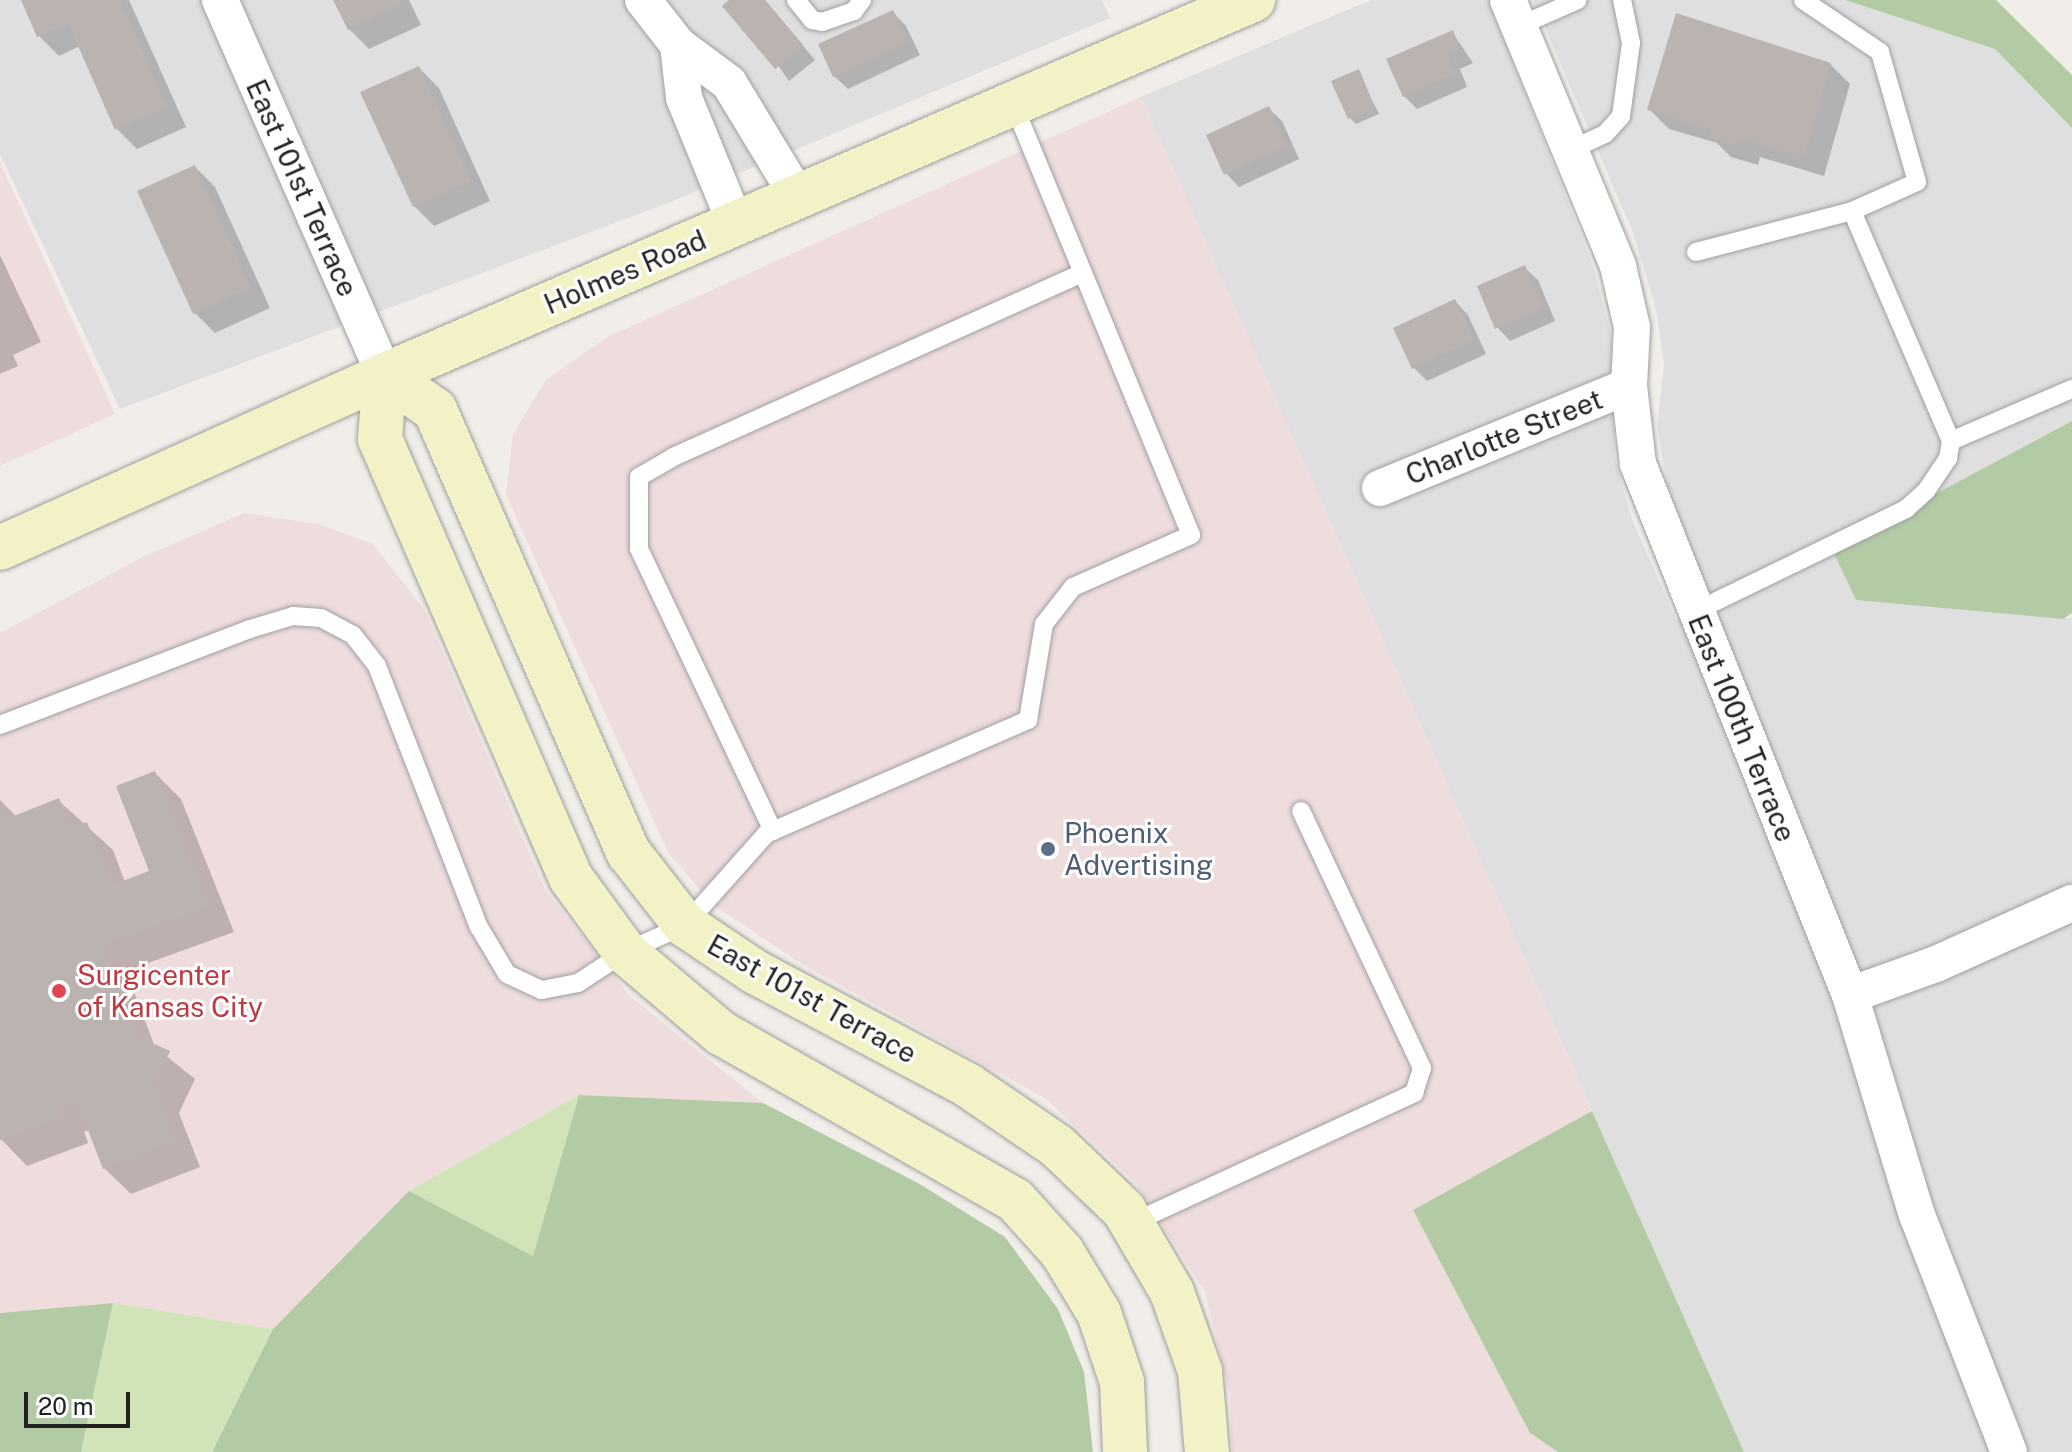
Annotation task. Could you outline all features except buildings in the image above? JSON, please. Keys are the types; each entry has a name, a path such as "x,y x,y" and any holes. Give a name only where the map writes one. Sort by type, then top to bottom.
{"street":[{"name":"East 101st Terrace","path":"220,0 385,375 380,439 571,878 625,952 721,1033 1015,1200 1062,1252 1099,1313 1122,1382 1125,1452"},
{"name":"Holmes Road","path":"0,548 385,375 1253,0"},
{"path":"649,2 678,45 729,83 798,197"},
{"name":"East 100th Terrace","path":"1513,13 1618,266 1632,327 1629,386 1638,464 1694,612 1850,995 1921,1229 2009,1452"},
{"path":"678,45 684,98 736,225"},
{"name":"East 101st Terrace","path":"385,375 435,410 629,853 685,925 755,972 969,1086 1057,1146 1132,1223 1172,1292 1200,1371 1207,1452"},
{"name":"Charlotte Street","path":"1380,488 1629,386"},
{"path":"1850,995 1923,970 2072,903"}],"lane":[{"path":"796,0 812,20 822,22 854,11 862,0"},
{"path":"1513,13 1578,0"},
{"path":"1568,151 1605,134 1621,116 1631,43 1622,0"},
{"path":"1696,252 1852,211 1917,182 1880,52 1803,0"},
{"path":"0,725 250,629 293,616 321,618 353,635 377,666 479,927 507,974 542,990 566,985 625,952 685,925 773,831 1028,720 1044,624 1073,587 1191,535 1013,104"},
{"path":"1852,211 1951,441"},
{"path":"773,831 639,549 639,477 1083,273"},
{"path":"1694,612 1906,509 1936,478 1951,441 2072,389"},
{"path":"1132,1223 1414,1093 1422,1068 1301,811"}],"shaded area":[{"path":"0,0 1102,0 1110,18 668,203 120,409 0,154"},
{"path":"1371,0 1488,0 1592,263 1611,334 1615,459 1632,519 1676,620 1712,603 1667,484 1657,426 1664,365 1656,309 1633,233 1533,0 1845,0 1995,49 2072,128 2072,421 1832,549 1922,606 2072,618 2072,1452 1744,1452 1141,97"},
{"path":"1141,97 1592,1111 1413,1210 1530,1433 1558,1452 1232,1452 1230,1394 1205,1292 1136,1183 1046,1099 797,961 712,904 668,852 506,495 513,434 546,380 607,337"},
{"path":"0,162 115,414 0,466"},
{"path":"244,513 318,524 373,544 425,611 545,890 629,995 763,1103 579,1095 409,1191 273,1329 113,1303 0,1313 0,633 141,558"}],"green space":[{"path":"1845,0 1996,0 2072,75 2072,128 1995,49"},
{"path":"2072,421 2072,613 2063,619 1856,600 1832,549"},
{"path":"579,1095 533,1256 409,1191"},
{"path":"579,1095 763,1103 918,1183 1005,1237 1058,1309 1084,1372 1093,1452 212,1452 273,1329 409,1191 533,1256"},
{"path":"1592,1111 1744,1452 1558,1452 1530,1433 1413,1210"},
{"path":"113,1303 273,1329 212,1452 81,1452"},
{"path":"113,1303 81,1452 0,1452 0,1313"}],"place":[{"name":"Phoenix Advertising","path":"1048,849"},
{"name":"Surgicenter of Kansas City","path":"59,991"}]}
